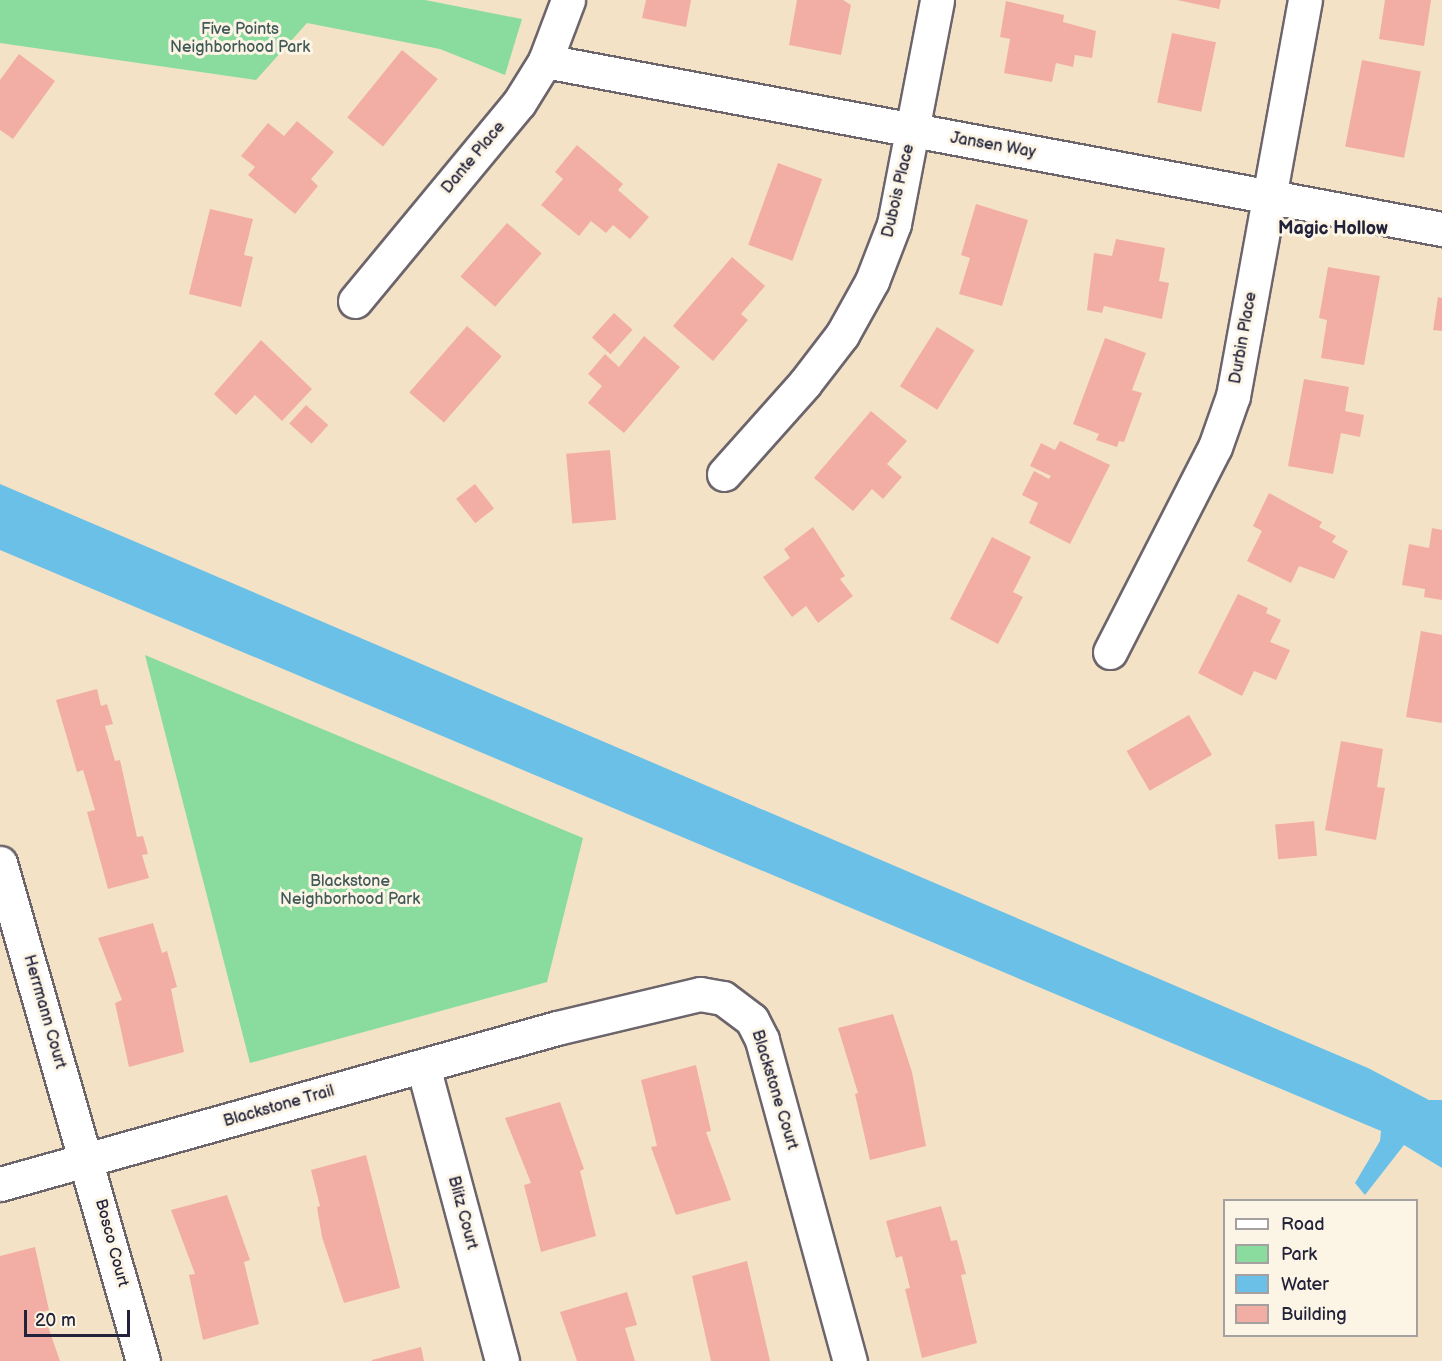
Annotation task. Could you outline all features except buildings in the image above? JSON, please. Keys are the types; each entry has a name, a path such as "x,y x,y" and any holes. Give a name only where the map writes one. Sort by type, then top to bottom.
{"street":[{"name":"Dante Place","path":"356,301 519,103 545,61 568,0"},
{"name":"Dubois Place","path":"724,474 805,383 842,334 872,281 894,224 937,0"},
{"name":"Durbin Place","path":"1110,652 1215,447 1230,406 1305,0"},
{"name":"Jansen Way","path":"545,61 1442,229"},
{"name":"Herrmann Court","path":"0,863 88,1161"},
{"name":"Blackstone Court","path":"557,1028 700,994 723,998 752,1020 762,1040 850,1361"},
{"name":"Blackstone Trail","path":"0,1184 557,1028"},
{"name":"Blitz Court","path":"423,1066 502,1361"},
{"name":"Bosco Court","path":"88,1161 142,1361"}],"green space":[{"name":"Five Points Neighborhood Park","path":"0,0 425,0 522,19 505,75 440,49 307,23 256,80 0,43"},
{"name":"Blackstone Neighborhood Park","path":"145,655 583,838 547,982 250,1063"}],"water":[{"path":"0,484 1368,1068 1429,1100 1442,1100 1442,1168 1404,1145 1365,1195 1355,1183 1380,1141 1381,1131 0,550"}],"district":[{"name":"Magic Hollow","path":"1333,229"}]}
